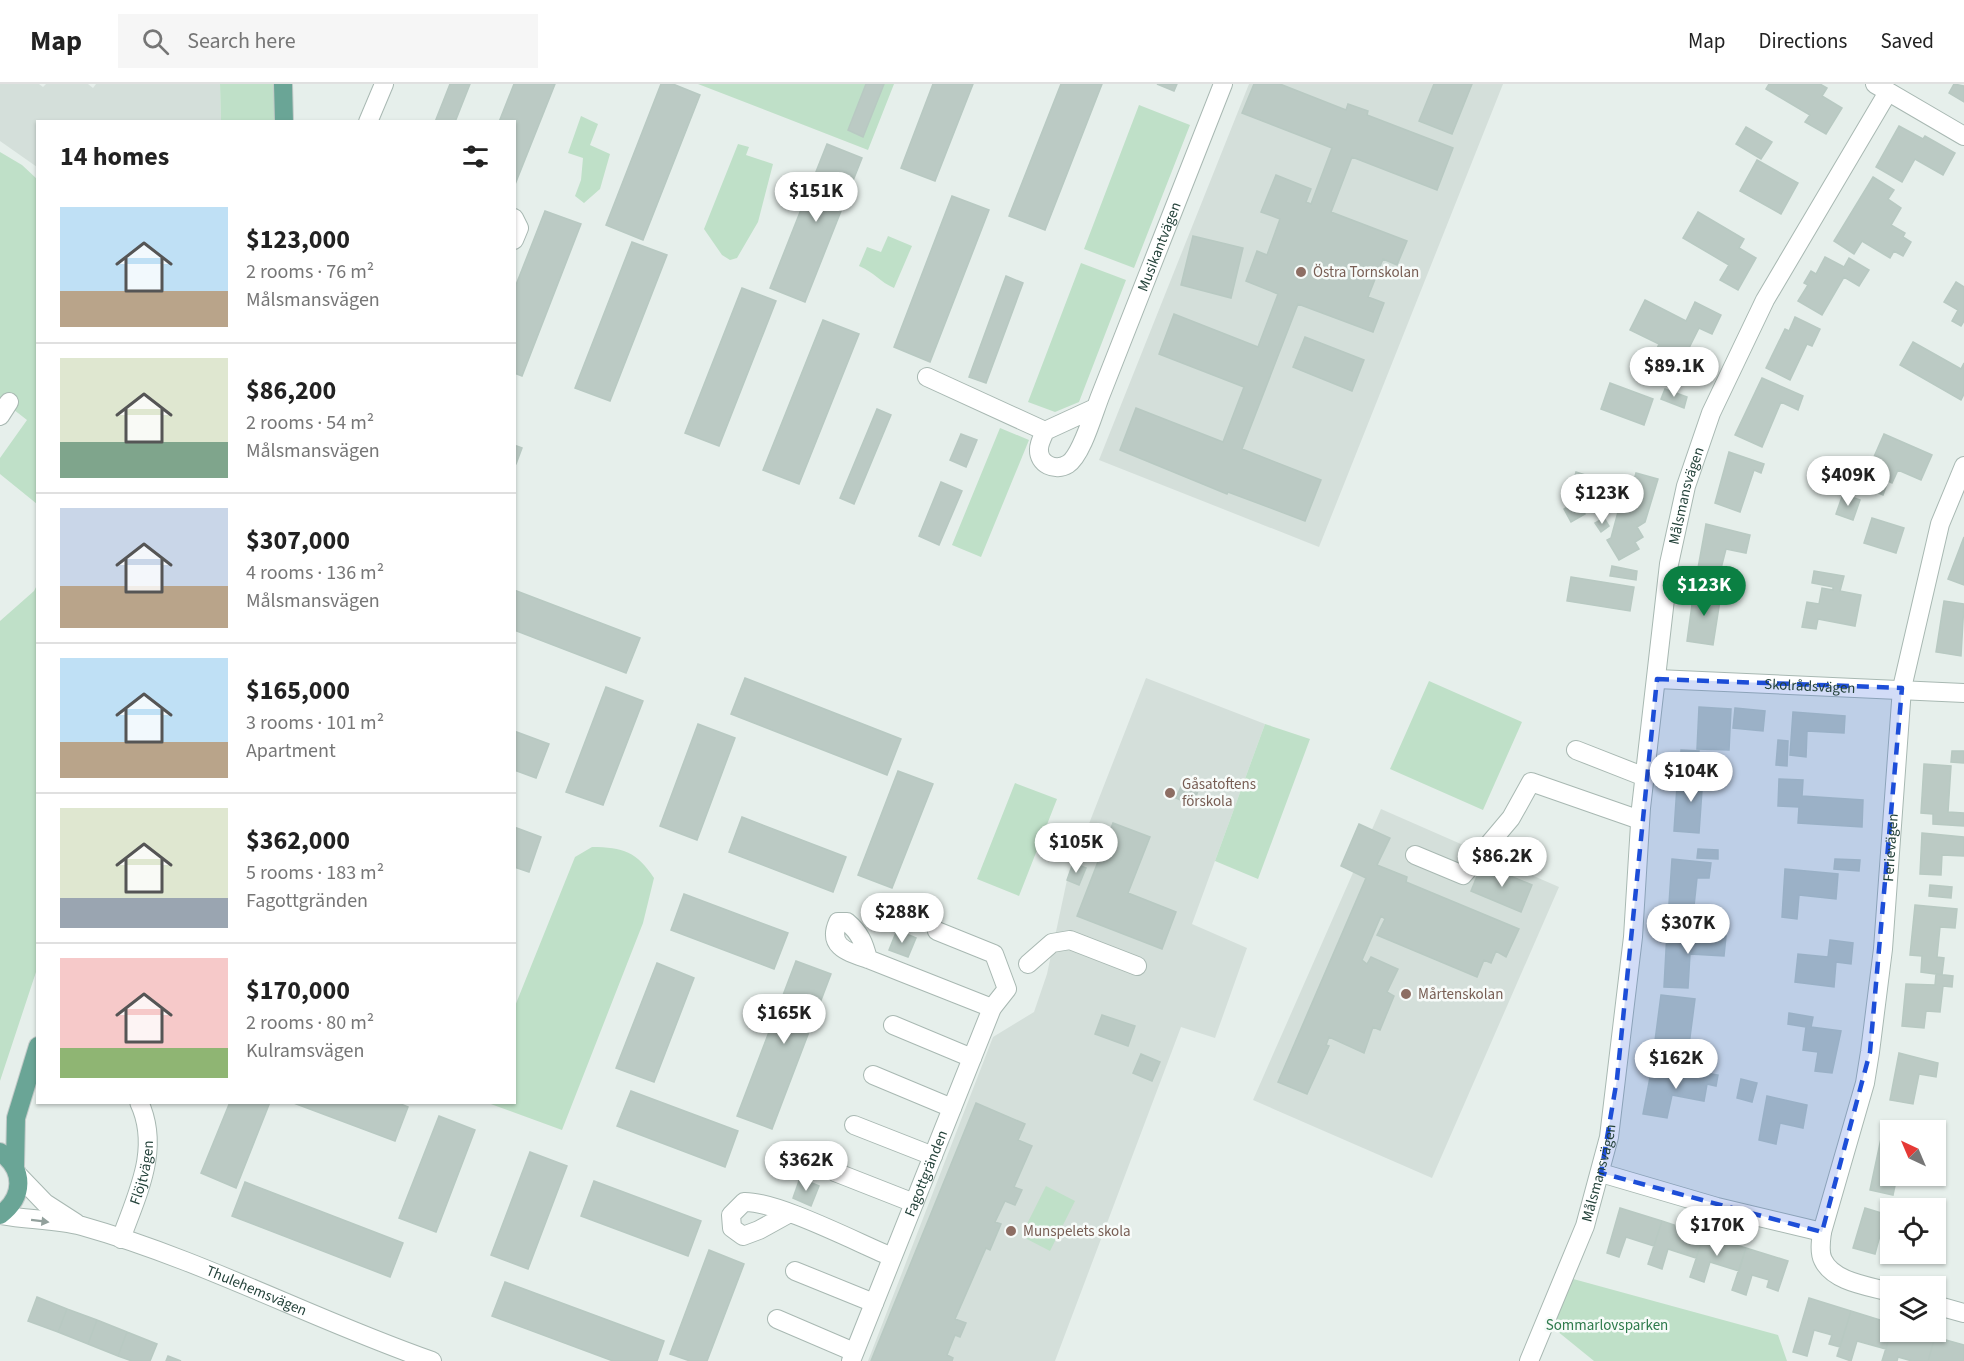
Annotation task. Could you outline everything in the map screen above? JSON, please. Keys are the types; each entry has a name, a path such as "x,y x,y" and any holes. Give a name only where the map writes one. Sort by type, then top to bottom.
{"main road":[{"path":"283,84 284,120"},
{"path":"0,1215 12,1206 20,1191 17,1171 16,1118 36,1053"},
{"path":"0,1134 16,1118"},
{"path":"0,1152 17,1171"}],"street":[{"path":"369,120 384,84"},
{"name":"Musikantvägen","path":"1045,431 1039,448 1041,459 1048,466 1059,467 1068,464 1076,456 1223,84"},
{"path":"1882,88 1964,136"},
{"name":"Målsmansvägen","path":"1529,1361 1569,1267 1601,1173 1618,1068 1633,937 1640,820 1669,564 1686,486 1711,413 1765,300 1882,88"},
{"path":"927,377 1045,431 1095,408"},
{"name":"Ferievägen","path":"1822,1232 1865,1083 1870,1052 1883,949 1902,688 1940,524 1964,466"},
{"name":"Skolrådsvägen","path":"1657,679 1902,688 1964,693"},
{"path":"1576,750 1645,777"},
{"path":"1415,855 1464,875 1511,818 1531,782 1640,820"},
{"name":"Fagottgränden","path":"853,1356 992,1008 1007,989 994,954 937,931"},
{"path":"1028,964 1052,943 1070,940 1137,966"},
{"path":"868,959 992,1008"},
{"path":"893,1025 972,1058"},
{"path":"873,1075 952,1108"},
{"name":"Flöjtvägen","path":"121,1239 148,1154 148,1133 140,1104"},
{"path":"854,1125 933,1156"},
{"name":"Thulehemsvägen","path":"17,1171 45,1203 80,1226"},
{"path":"835,1172 914,1203"},
{"path":"1601,1173 1717,1207 1822,1232 1823,1260 1830,1269 1847,1279 1880,1289"},
{"path":"788,1214 892,1257"},
{"name":"Thulehemsvägen","path":"0,1215 80,1226 121,1239 229,1279 420,1359"},
{"path":"795,1271 874,1304"},
{"path":"1946,1308 1964,1313"},
{"path":"777,1319 853,1356"}],"highlighted area":[{"path":"1657,679 1902,688 1870,1052 1822,1232 1601,1173 1617,1079"}],"shaded area":[{"path":"0,84 39,84 43,87 46,84 88,84 93,88 96,84 220,84 221,120 36,120 36,166 0,141"},
{"name":"Östra Tornskolan","path":"1249,84 1503,84 1319,547 1099,460"},
{"path":"1146,678 1265,724 1192,924 1247,948 1215,1038 1181,1027 1055,1361 868,1361 993,1037 1034,1012 1047,974 1067,880"},
{"name":"Mårtenskolan","path":"1381,809 1559,887 1432,1178 1253,1100"}],"green space":[{"path":"220,84 281,84 284,120 221,120"},
{"path":"698,84 894,84 868,150"},
{"path":"1139,105 1190,125 1134,268 1084,249"},
{"path":"581,116 598,124 590,145 610,154 600,189 584,203 575,196 581,180 583,158 568,153"},
{"path":"738,144 749,147 746,155 773,164 758,222 737,258 730,260 722,255 704,229"},
{"path":"0,152 22,165 36,178 36,503 0,474 0,458 27,420 0,399"},
{"path":"888,236 912,246 894,288 859,266 867,247 881,252"},
{"path":"1081,263 1126,280 1079,402 1055,412 1028,402"},
{"path":"1000,428 1029,440 981,557 952,545"},
{"path":"36,587 36,972 0,1081 0,621"},
{"path":"1429,681 1522,722 1483,810 1390,769"},
{"path":"1265,724 1310,739 1258,879 1215,861"},
{"path":"1015,783 1057,799 1019,896 977,879"},
{"path":"592,847 621,850 642,862 654,878 643,923 562,1130 491,1104 516,1104 516,1004 575,857"},
{"path":"1046,1186 1075,1201 1050,1251 1021,1236"},
{"name":"Sommarlovsparken","path":"1566,1277 1778,1335 1787,1361 1594,1361 1546,1322"}],"building":[{"path":"450,84 470,84 456,120 436,120"},
{"path":"514,84 555,84 516,182 516,120 500,120"},
{"path":"661,84 673,84 700,95 643,240 606,225"},
{"path":"866,84 884,84 863,137 848,130"},
{"path":"933,84 973,84 935,181 901,168"},
{"path":"1061,84 1102,84 1045,230 1009,216"},
{"path":"1157,84 1177,84 1174,91"},
{"path":"1254,84 1280,84 1346,110 1348,104 1368,111 1367,115 1453,148 1437,190 1352,157 1331,212 1407,241 1397,265 1383,259 1368,297 1384,303 1373,332 1298,304 1242,449 1321,480 1305,521 1228,492 1227,494 1120,450 1136,408 1223,442 1244,387 1159,354 1174,314 1258,347 1278,294 1246,281 1257,251 1267,255 1280,219 1261,212 1276,175 1311,189 1306,202 1311,204 1332,148 1242,113"},
{"path":"1434,84 1472,84 1452,134 1419,121"},
{"path":"1769,84 1820,84 1827,88 1822,96 1842,108 1826,134 1805,122 1810,115 1766,89"},
{"path":"1954,84 1964,86 1964,102 1949,93"},
{"path":"1899,126 1923,139 1925,136 1955,153 1943,175 1915,159 1902,182 1876,167"},
{"path":"1746,127 1772,142 1761,159 1736,144"},
{"path":"827,144 862,158 805,302 770,288"},
{"path":"1757,160 1798,183 1781,214 1740,191"},
{"path":"1873,177 1894,190 1888,199 1901,208 1891,225 1905,233 1903,237 1911,242 1903,256 1894,251 1890,258 1862,241 1854,254 1834,241"},
{"path":"952,196 989,210 930,362 894,347"},
{"path":"545,211 581,224 522,376 516,374 516,285"},
{"path":"1698,212 1744,239 1739,248 1756,258 1738,290 1720,280 1729,265 1683,238"},
{"path":"1193,236 1243,248 1231,298 1181,285"},
{"path":"632,242 667,255 610,401 575,388"},
{"path":"1825,257 1844,267 1849,258 1869,270 1859,286 1844,277 1822,315 1798,301 1808,285 1804,283 1811,271 1816,274"},
{"path":"1006,276 1023,283 986,383 969,377"},
{"path":"1956,282 1964,287 1964,321 1961,326 1952,321 1958,310 1944,302"},
{"path":"742,288 776,301 719,446 685,433"},
{"path":"1645,300 1686,321 1695,302 1721,315 1712,334 1699,328 1681,364 1656,351 1659,344 1630,330"},
{"path":"1795,317 1820,329 1812,346 1807,344 1790,380 1766,368 1785,329 1789,331"},
{"path":"823,320 859,334 799,484 763,470"},
{"path":"1305,337 1364,360 1352,391 1293,367"},
{"path":"1913,342 1961,369 1964,363 1964,394 1961,400 1900,365"},
{"path":"1762,378 1803,396 1798,410 1781,402 1762,447 1735,435"},
{"path":"1610,383 1653,399 1644,425 1601,409"},
{"path":"1665,389 1687,397 1684,408 1661,399"},
{"path":"877,409 891,415 854,504 840,498"},
{"path":"961,434 977,440 966,467 950,460"},
{"path":"1884,434 1932,455 1921,480 1898,470 1892,483 1874,475 1878,467 1884,469 1886,464 1873,459"},
{"path":"516,446 522,448 516,464"},
{"path":"1729,452 1764,464 1761,473 1754,470 1740,512 1715,503"},
{"path":"1576,472 1631,490 1636,473 1658,479 1645,522 1637,527 1643,537 1635,542 1639,549 1619,560 1607,540 1611,538 1618,512 1584,502 1582,509 1585,514 1571,522 1564,509 1567,507"},
{"path":"1876,479 1887,484 1883,495 1872,490"},
{"path":"941,482 962,491 939,545 919,536"},
{"path":"1843,494 1860,500 1853,520 1836,514"},
{"path":"1604,518 1609,526 1601,532 1595,523"},
{"path":"1872,518 1904,528 1896,553 1864,543"},
{"path":"1706,524 1750,535 1746,553 1726,549 1716,588 1698,584 1701,568 1698,568"},
{"path":"1964,537 1964,585 1948,579"},
{"path":"1612,566 1637,571 1636,580 1610,576"},
{"path":"1814,571 1844,576 1840,591 1861,595 1855,626 1818,619 1816,629 1802,627 1807,602 1819,604 1822,588 1833,590 1833,587 1812,583"},
{"path":"1720,576 1744,580 1742,592 1718,588"},
{"path":"1571,577 1634,587 1630,611 1567,601"},
{"path":"1694,590 1721,594 1713,645 1687,641"},
{"path":"516,591 640,638 626,673 516,631"},
{"path":"1944,601 1964,604 1961,656 1936,652"},
{"path":"745,678 901,739 887,775 731,714"},
{"path":"606,687 643,701 603,805 566,792"},
{"path":"1699,707 1731,709 1729,750 1697,749"},
{"path":"1735,708 1765,711 1763,731 1733,728"},
{"path":"1793,712 1845,716 1844,733 1807,731 1806,757 1790,755"},
{"path":"698,724 735,738 697,840 660,826"},
{"path":"516,732 549,744 536,778 516,771"},
{"path":"1778,740 1788,741 1787,766 1776,765"},
{"path":"1681,750 1699,751 1698,769 1680,768"},
{"path":"1952,751 1964,751 1964,763 1951,762"},
{"path":"1924,764 1951,766 1948,812 1964,813 1964,826 1933,824 1933,814 1921,813"},
{"path":"898,771 933,784 892,888 858,875"},
{"path":"1690,772 1711,773 1710,790 1702,790 1699,833 1674,831 1677,786 1690,787"},
{"path":"1779,779 1803,780 1802,796 1863,800 1862,827 1798,823 1799,807 1778,806"},
{"path":"1183,782 1199,788 1193,805 1176,798"},
{"path":"742,817 846,857 833,892 729,852"},
{"name":"Gåsatoftens förskola","path":"1113,823 1150,837 1128,893 1176,912 1162,949 1077,916"},
{"path":"1359,824 1390,838 1377,865 1407,877 1406,882 1519,929 1506,957 1496,951 1491,963 1484,960 1477,977 1377,935 1385,919 1381,916 1362,960 1367,964 1371,957 1398,969 1387,992 1394,996 1380,1030 1373,1027 1364,1053 1329,1037 1326,1045 1329,1046 1307,1094 1278,1082 1366,878 1341,866"},
{"path":"516,828 541,837 529,872 516,868"},
{"path":"1922,833 1964,837 1964,856 1942,855 1941,875 1920,874"},
{"path":"1698,849 1718,850 1718,859 1697,858"},
{"path":"1672,859 1711,863 1709,878 1697,878 1694,906 1669,904"},
{"path":"1835,859 1860,860 1859,871 1834,869"},
{"path":"1073,863 1086,868 1079,885 1067,880"},
{"path":"1482,864 1532,885 1521,912 1471,891"},
{"path":"1785,869 1838,874 1836,899 1799,895 1797,919 1782,917"},
{"path":"1930,885 1952,887 1951,898 1929,896"},
{"path":"684,894 788,933 774,969 671,930"},
{"path":"1915,905 1957,909 1955,928 1940,927 1937,957 1944,958 1942,975 1921,972 1922,956 1910,955"},
{"path":"897,930 916,938 908,957 889,950"},
{"path":"1667,932 1726,936 1724,956 1690,954 1688,988 1664,987"},
{"path":"1830,940 1853,943 1851,964 1836,962 1834,987 1795,982 1798,954 1828,957"},
{"path":"796,961 831,974 772,1129 737,1116"},
{"path":"657,963 694,978 654,1082 616,1068"},
{"path":"1936,974 1953,976 1952,987 1943,986 1940,1012 1926,1011 1924,1028 1902,1026 1906,984 1935,985"},
{"path":"1661,995 1695,999 1687,1060 1653,1056"},
{"path":"1789,1013 1813,1017 1811,1027 1841,1031 1832,1073 1815,1071 1818,1052 1803,1050 1806,1027 1788,1024"},
{"path":"1102,1015 1135,1026 1128,1046 1095,1034"},
{"path":"1899,1053 1938,1063 1936,1077 1919,1074 1913,1104 1890,1100"},
{"path":"1141,1054 1160,1062 1152,1081 1133,1073"},
{"path":"1677,1068 1718,1075 1716,1086 1707,1084 1704,1101 1672,1095 1667,1118 1643,1114 1651,1072 1676,1076"},
{"path":"1741,1079 1757,1083 1752,1102 1737,1098"},
{"path":"631,1091 738,1131 725,1167 617,1126"},
{"path":"1767,1096 1807,1105 1803,1128 1780,1123 1776,1144 1759,1140"},
{"name":"Munspelets skola","path":"976,1103 1025,1124 1018,1140 1032,1146 1014,1187 1022,1190 1015,1205 1005,1201 995,1222 1001,1224 990,1250 986,1248 955,1319 966,1323 960,1337 955,1335 947,1355 953,1358 952,1361 871,1361"},
{"path":"229,1104 269,1104 236,1188 201,1173"},
{"path":"296,1104 401,1104 408,1107 395,1141"},
{"path":"439,1116 475,1130 436,1232 399,1218"},
{"path":"1880,1143 1880,1186 1895,1186 1893,1195 1870,1190"},
{"path":"530,1152 567,1166 528,1269 491,1255"},
{"path":"800,1178 819,1186 811,1206 793,1198"},
{"path":"594,1181 701,1221 688,1256 581,1216"},
{"path":"245,1182 403,1243 390,1277 232,1216"},
{"path":"1620,1208 1662,1221 1654,1246 1626,1237 1619,1257 1607,1253"},
{"path":"1865,1208 1880,1213 1880,1235 1875,1254 1853,1248"},
{"path":"1662,1221 1704,1235 1696,1258 1668,1249 1662,1269 1648,1264"},
{"path":"1704,1235 1746,1248 1739,1271 1710,1262 1704,1282 1690,1277"},
{"path":"1746,1248 1788,1261 1778,1291 1767,1287 1769,1280 1752,1275 1746,1295 1732,1290"},
{"path":"709,1250 744,1264 707,1361 690,1361 670,1354"},
{"path":"505,1282 664,1341 657,1361 613,1361 492,1316"},
{"path":"37,1297 67,1309 58,1332 28,1321"},
{"path":"1809,1298 1851,1311 1840,1347 1829,1344 1832,1335 1814,1330 1807,1356 1793,1352"},
{"path":"67,1309 97,1320 88,1344 58,1332"},
{"path":"1851,1311 1880,1320 1880,1342 1888,1342 1886,1349 1857,1341 1851,1361 1837,1356"},
{"path":"97,1320 127,1332 118,1356 88,1344"},
{"path":"127,1332 157,1344 150,1361 132,1361 118,1356"},
{"path":"1946,1340 1964,1345 1964,1361 1928,1361 1934,1342 1946,1342"},
{"path":"1888,1342 1934,1342 1928,1361 1912,1361 1898,1357 1897,1361 1882,1361"},
{"path":"168,1356 181,1361 166,1361"}],"place":[{"name":"Östra Tornskolan","path":"1301,272"},
{"name":"Gåsatoftens förskola","path":"1170,793"},
{"name":"Mårtenskolan","path":"1406,994"},
{"name":"Munspelets skola","path":"1011,1231"}]}
